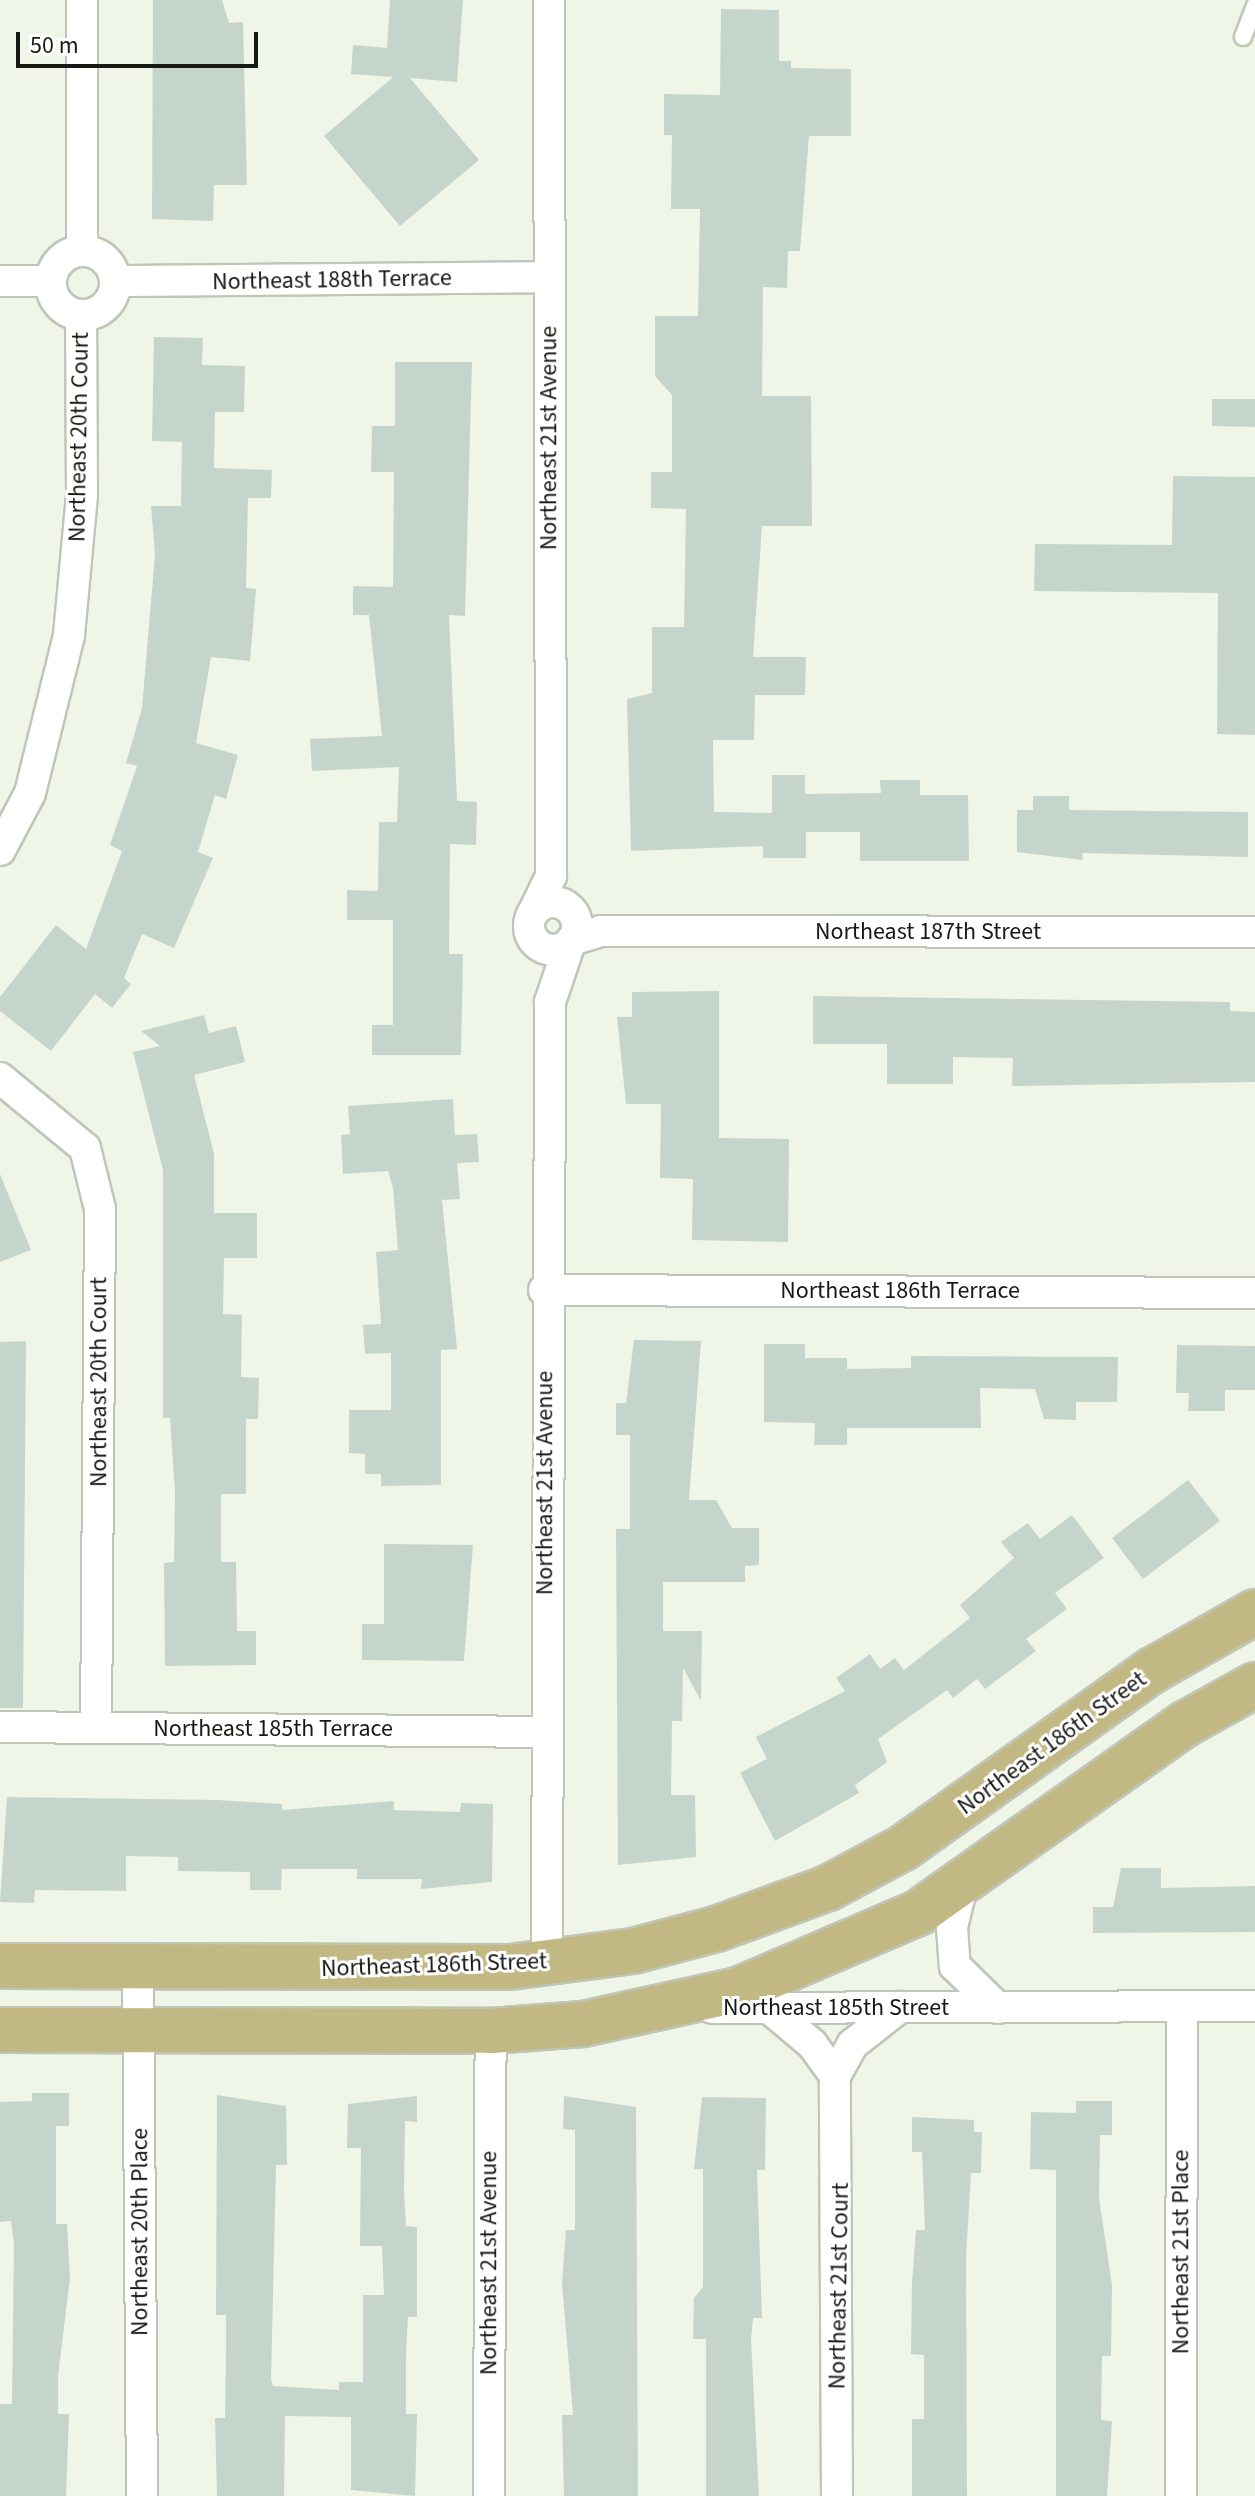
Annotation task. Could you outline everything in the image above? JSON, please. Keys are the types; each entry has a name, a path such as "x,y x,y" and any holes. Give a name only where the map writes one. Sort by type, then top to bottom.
{"main road":[{"name":"Northeast 186th Street","path":"0,1966 547,1964 716,1929 864,1870 941,1824 1153,1670 1255,1612"},
{"path":"0,2030 491,2031 674,2007 795,1970 962,1886 1185,1724 1255,1685"},
{"path":"413,2032 499,1999 547,1964"}],"street":[{"path":"82,0 82,251"},
{"name":"Northeast 21st Avenue","path":"547,1964 544,1290 550,1002 571,926 551,876 549,0"},
{"path":"82,251 101,257 115,281 109,302 81,316 62,308 51,281 57,264 82,251"},
{"name":"Northeast 188th Terrace","path":"115,281 549,277"},
{"path":"0,281 51,281"},
{"name":"Northeast 20th Court","path":"0,850 30,793 69,635 82,495 81,316"},
{"name":"Northeast 21st Avenue","path":"550,1002 534,941 534,911 551,876"},
{"path":"534,911 555,902 571,926 547,950 534,941"},
{"name":"Northeast 187th Street","path":"571,926 601,931 1255,932"},
{"name":"Northeast 20th Court","path":"0,1078 85,1148 100,1209 96,1728"},
{"name":"Northeast 186th Terrace","path":"544,1290 1255,1293"},
{"name":"Northeast 185th Terrace","path":"0,1727 547,1732"},
{"name":"Northeast 185th Street","path":"962,1886 952,1927 955,1966 998,2008"},
{"name":"Northeast 20th Place","path":"138,1967 142,2496"},
{"name":"Northeast 185th Street","path":"674,2007 1255,2006"},
{"path":"769,2008 812,2044 835,2076 853,2044 900,2007"},
{"name":"Northeast 21st Place","path":"1181,2496 1182,2008"},
{"name":"Northeast 21st Avenue","path":"489,2496 491,2031"},
{"name":"Northeast 21st Court","path":"835,2076 837,2496"}],"lane":[{"path":"1243,37 1255,5"}],"building":[{"path":"153,0 222,0 229,23 243,22 247,185 214,185 213,221 152,219"},
{"path":"390,0 463,0 457,82 410,78 479,160 400,226 324,136 393,77 351,74 353,45 387,48"},
{"path":"721,9 779,10 779,61 791,61 791,68 851,69 851,136 809,136 800,251 788,251 787,288 763,287 762,396 811,396 812,526 762,526 753,657 806,657 805,695 755,695 754,740 713,740 714,812 772,813 772,775 805,775 805,794 881,793 880,780 920,780 920,795 968,795 969,861 860,861 860,832 806,832 806,858 763,858 763,846 631,851 627,699 652,693 652,627 684,627 686,509 651,508 651,472 672,472 672,395 655,376 655,316 698,316 700,209 671,209 672,135 664,135 664,94 720,95"},
{"path":"154,337 203,338 202,365 245,366 244,412 215,412 214,468 272,470 271,498 248,498 246,588 256,589 250,661 211,657 196,743 238,755 226,799 215,795 198,852 213,858 174,948 142,934 124,978 131,984 112,1008 95,994 51,1051 0,1011 0,997 56,925 86,949 122,851 110,845 137,766 126,763 142,708 155,555 151,506 181,506 182,442 152,441"},
{"path":"395,362 472,362 465,616 449,615 457,801 477,802 476,845 450,844 449,954 463,954 461,1055 372,1055 372,1025 393,1025 393,920 347,920 347,890 378,891 379,822 397,822 399,767 312,771 310,739 382,736 369,615 353,615 353,586 393,587 394,472 371,472 372,426 395,426"},
{"path":"1212,399 1255,399 1255,427 1212,426"},
{"path":"1173,476 1255,477 1255,735 1217,734 1218,593 1034,591 1035,544 1172,545"},
{"path":"1033,796 1069,796 1069,810 1248,812 1248,857 1082,853 1083,860 1017,852 1017,810 1033,810"},
{"path":"719,991 719,1138 789,1139 788,1242 692,1240 693,1179 660,1178 661,1104 626,1104 617,1017 632,1017 632,992"},
{"path":"813,996 1230,1002 1230,1011 1255,1012 1255,1082 1012,1086 1013,1058 953,1057 953,1084 887,1084 887,1044 813,1044"},
{"path":"204,1015 209,1033 236,1026 245,1062 194,1075 214,1154 214,1213 257,1213 257,1258 224,1258 223,1314 242,1315 241,1377 259,1378 258,1419 246,1419 246,1494 221,1494 221,1562 236,1562 237,1631 256,1631 256,1665 165,1666 164,1563 174,1562 175,1493 170,1418 163,1418 163,1170 133,1052 160,1046 141,1031"},
{"path":"453,1099 455,1135 477,1134 479,1162 457,1163 460,1199 442,1200 457,1349 441,1350 441,1485 381,1486 381,1474 365,1474 365,1454 349,1453 349,1410 391,1410 391,1353 365,1354 363,1325 381,1324 376,1252 398,1250 393,1188 388,1171 343,1174 341,1135 350,1134 348,1106"},
{"path":"0,1174 31,1250 0,1262"},
{"path":"634,1340 701,1341 689,1500 716,1500 732,1528 759,1528 759,1565 745,1566 745,1582 663,1582 663,1631 702,1631 701,1701 683,1668 682,1721 672,1721 671,1795 695,1795 696,1857 618,1865 616,1529 630,1529 630,1435 616,1435 616,1403 626,1403"},
{"path":"26,1341 23,1708 0,1708 0,1342"},
{"path":"764,1344 805,1344 805,1358 847,1358 847,1369 911,1368 911,1356 1118,1357 1117,1402 1076,1402 1076,1420 1044,1419 1035,1389 980,1388 981,1428 847,1428 847,1445 814,1445 815,1423 764,1422"},
{"path":"1177,1345 1255,1346 1255,1390 1225,1390 1225,1411 1188,1411 1189,1393 1176,1393"},
{"path":"1188,1480 1220,1521 1143,1579 1112,1538"},
{"path":"1072,1515 1104,1558 1055,1593 1067,1609 1026,1639 1036,1651 985,1689 977,1679 953,1698 947,1690 878,1739 887,1762 855,1785 859,1793 775,1841 740,1773 767,1759 756,1737 845,1691 836,1678 870,1654 880,1669 895,1658 904,1670 970,1618 960,1605 1014,1558 1001,1542 1028,1523 1040,1539"},
{"path":"384,1544 473,1545 464,1661 362,1660 362,1624 384,1624"},
{"path":"7,1797 218,1800 282,1804 282,1810 394,1801 394,1810 460,1812 461,1803 493,1804 492,1882 421,1889 422,1879 357,1879 357,1869 282,1869 281,1890 250,1890 250,1872 178,1871 178,1857 126,1856 126,1891 35,1890 34,1903 0,1902"},
{"path":"1121,1868 1161,1868 1161,1888 1255,1886 1255,1932 1093,1933 1093,1907 1113,1907"},
{"path":"32,2093 69,2093 69,2126 56,2126 56,2224 67,2224 70,2278 58,2376 58,2414 69,2414 66,2496 0,2496 0,2404 12,2404 14,2244 11,2221 0,2222 0,2102 32,2101"},
{"path":"217,2095 286,2106 287,2165 276,2165 271,2380 273,2386 339,2390 339,2382 363,2382 363,2295 384,2295 382,2246 360,2246 361,2148 347,2148 348,2104 417,2096 417,2122 405,2121 404,2191 406,2226 417,2227 417,2317 408,2317 406,2354 406,2414 417,2414 415,2496 351,2490 351,2417 285,2416 284,2496 217,2496 215,2418 225,2418 226,2315 216,2315"},
{"path":"564,2096 636,2107 638,2496 564,2496 562,2415 573,2415 562,2283 566,2230 575,2230 575,2130 563,2129"},
{"path":"702,2097 766,2098 765,2170 757,2170 762,2318 753,2318 751,2339 759,2496 706,2496 706,2339 693,2339 694,2298 703,2287 703,2169 694,2169"},
{"path":"1076,2101 1112,2101 1112,2135 1100,2135 1099,2198 1112,2285 1111,2356 1102,2356 1101,2420 1112,2421 1107,2496 1056,2496 1056,2170 1030,2169 1031,2112 1076,2113"},
{"path":"912,2117 974,2120 974,2132 982,2132 981,2173 971,2173 966,2258 967,2496 912,2496 912,2419 924,2419 924,2355 911,2354 912,2282 916,2230 925,2230 922,2152 912,2152"}]}
